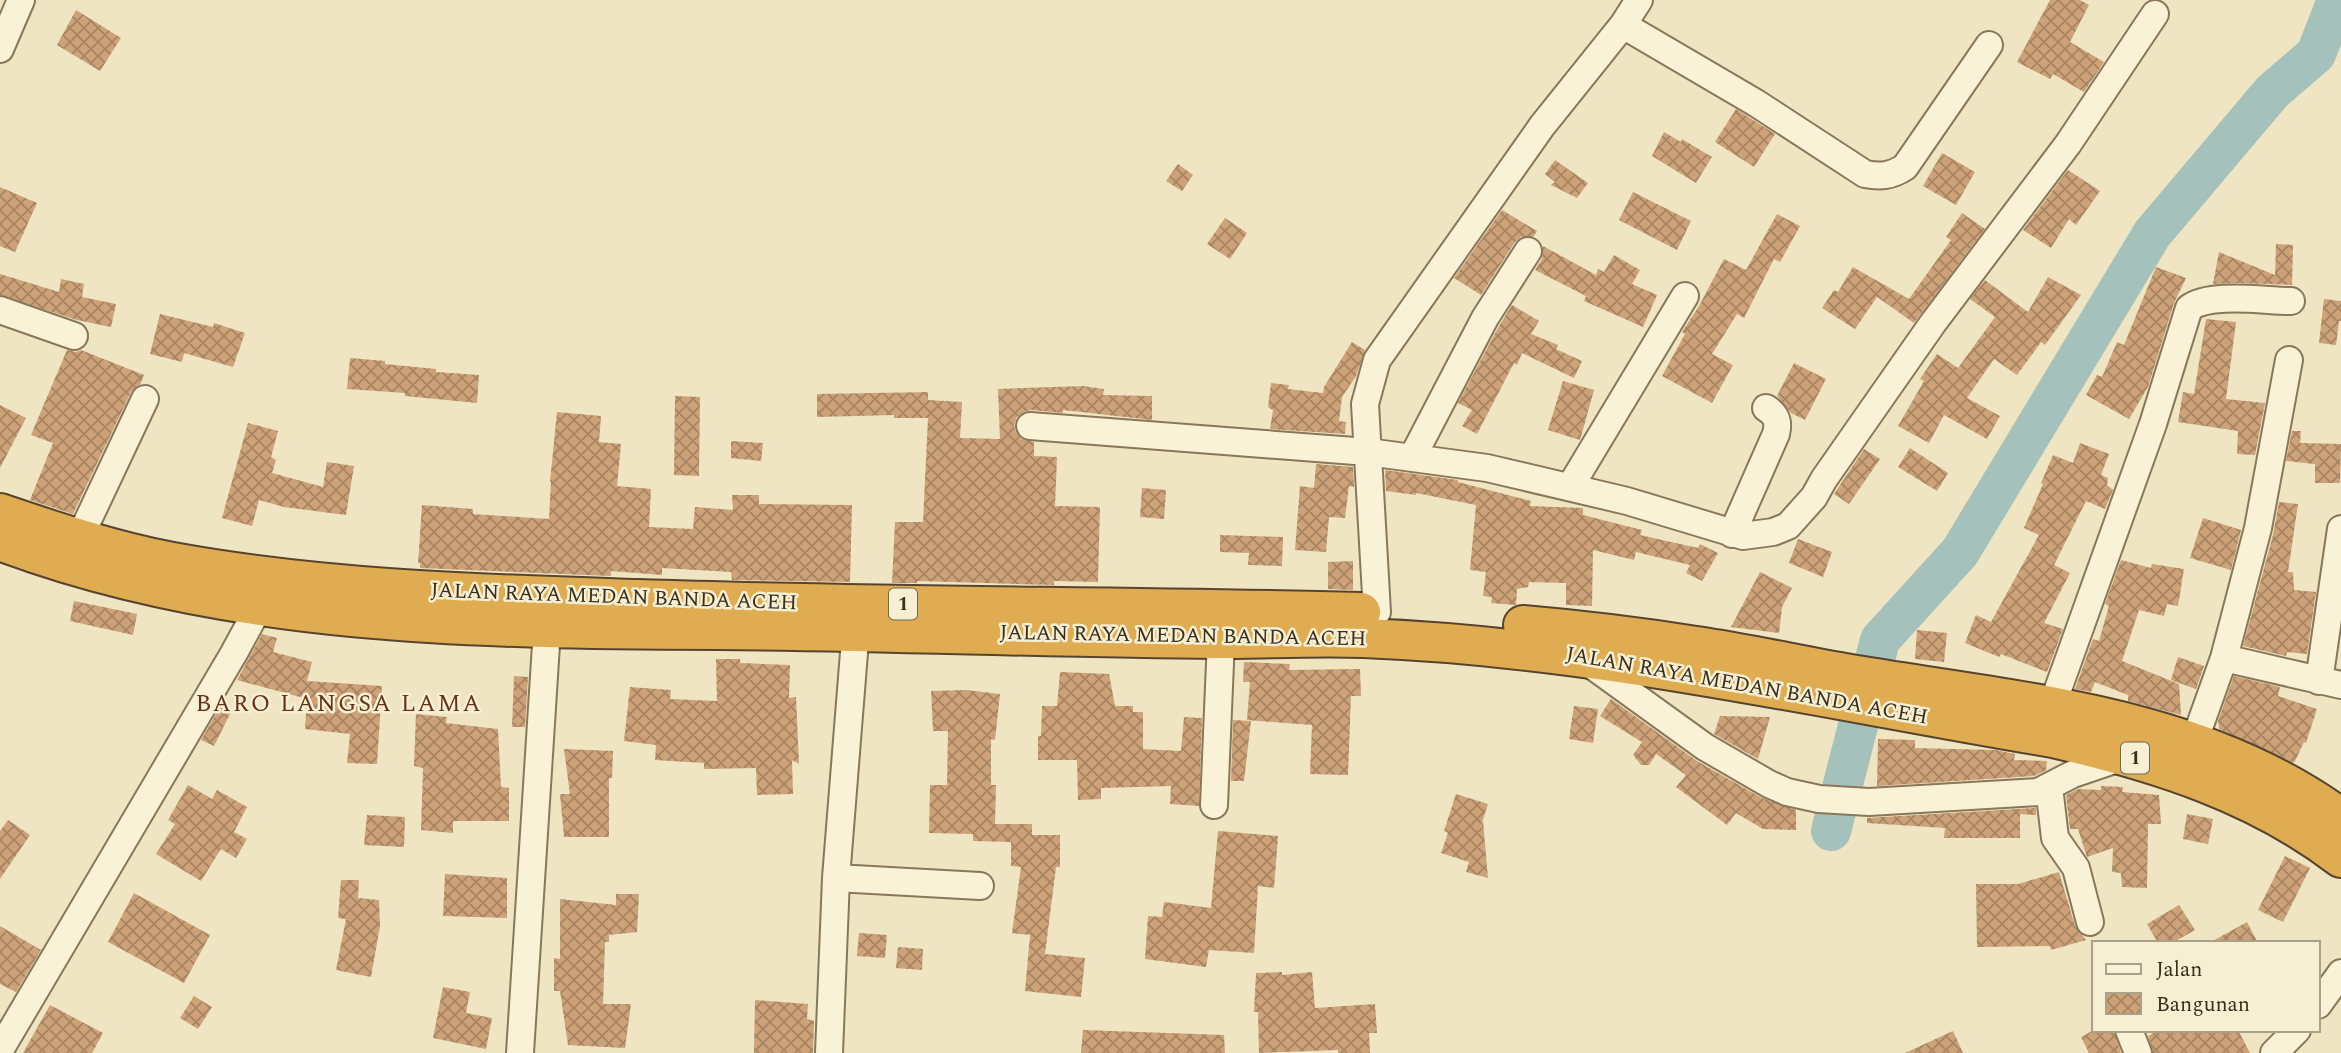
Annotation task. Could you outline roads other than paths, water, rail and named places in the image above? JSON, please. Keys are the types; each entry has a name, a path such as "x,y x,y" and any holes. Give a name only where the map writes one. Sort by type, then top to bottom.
{"highway":[{"name":"JALAN RAYA MEDAN BANDA ACEH","path":"0,513 121,550 170,561 265,577 394,589 547,629 1126,606 1377,612 1496,635 1581,658 1688,673 1810,681 1911,699 2183,773 2266,809 2341,858"},
{"name":"JALAN RAYA MEDAN BANDA ACEH","path":"0,541 40,556 156,586 258,607 339,615 478,609 857,617 1221,639 1598,632 1699,646 1810,681"},
{"name":"JALAN RAYA MEDAN BANDA ACEH","path":"1911,699 2052,706 2136,724 2194,742 2279,779 2341,818"}],"street":[{"path":"0,49 21,0"},
{"path":"1377,612 1365,404 1377,360 1542,126 1623,25 1639,0"},
{"path":"1030,426 1368,452 1487,468 1628,501 1732,534 1759,536 1773,533 1788,526 1800,515 1933,323 2068,144 2155,14"},
{"path":"1623,25 1756,103 1865,174 1876,176 1885,176 1905,167 1989,45"},
{"path":"1412,458 1485,318 1528,251"},
{"path":"1570,487 1685,296"},
{"path":"2052,706 2153,425 2189,308 2197,303 2217,299 2291,301"},
{"path":"0,310 74,336"},
{"path":"2194,742 2224,658 2258,528 2289,360"},
{"path":"80,537 145,399"},
{"path":"1732,534 1776,435 1777,419 1774,413 1766,408"},
{"path":"2224,658 2330,683 2341,529"},
{"path":"0,1049 234,653 258,607"},
{"path":"829,1053 836,877 857,617"},
{"path":"520,1053 547,629"},
{"path":"1214,805 1221,639"},
{"path":"1581,658 1705,747 1769,784 1787,792 1819,799 1869,802 2029,793 2049,787 2073,774 2127,756"},
{"path":"2049,787 2055,838 2076,867 2090,922"},
{"path":"836,877 981,886"},
{"path":"2320,1002 2341,973"},
{"path":"2130,1032 2138,1053"},
{"path":"2274,1053 2295,1032"}],"waterway":[{"path":"1831,831 1880,640 1960,552 2152,234 2272,92 2316,54 2337,0"}],"district":[{"name":"BARO LANGSA LAMA","path":"339,704"}]}
